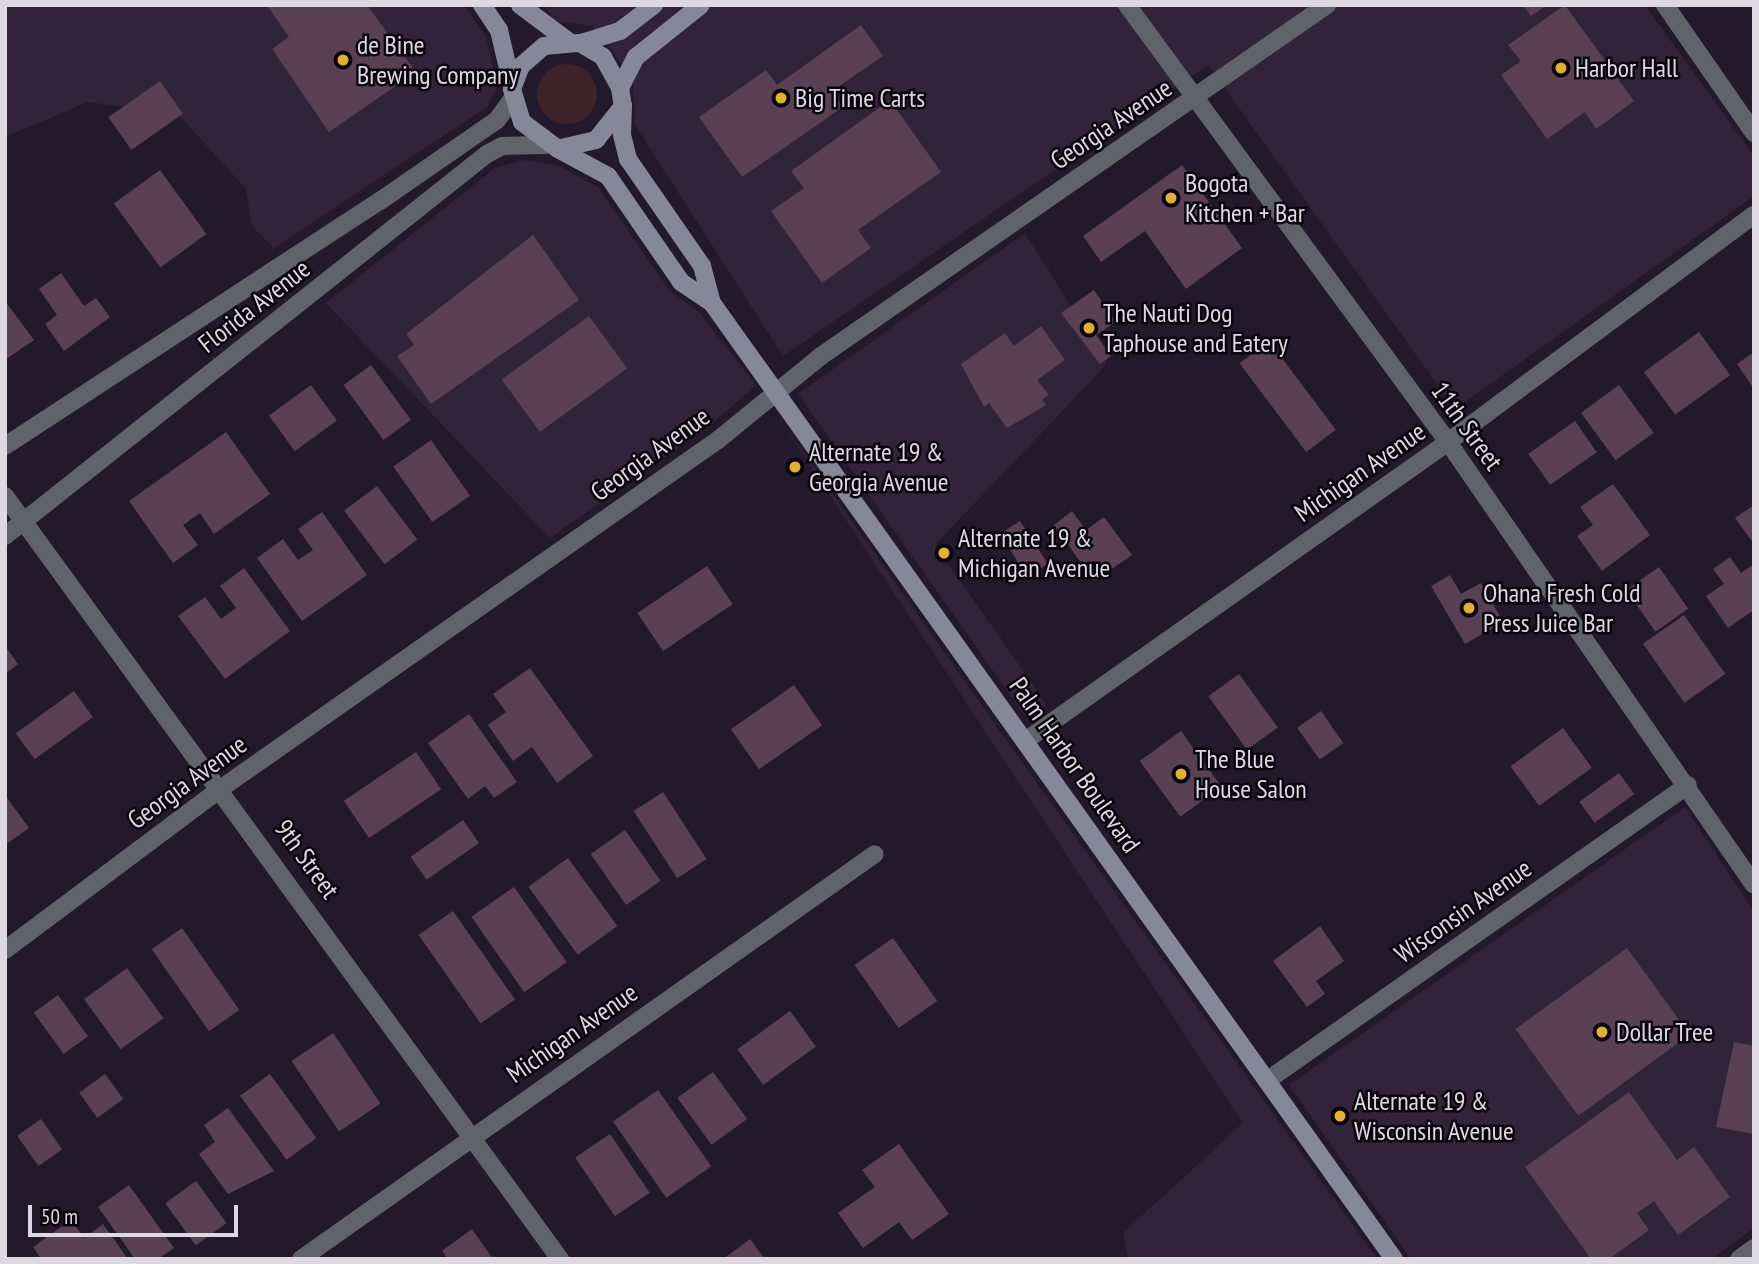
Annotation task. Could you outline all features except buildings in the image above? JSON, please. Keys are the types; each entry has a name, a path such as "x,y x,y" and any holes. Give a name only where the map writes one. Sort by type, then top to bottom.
{"main road":[{"path":"482,5 499,30 522,122 552,147 596,140 622,97 636,57 701,5"},
{"path":"520,5 574,42 603,57 622,97"},
{"path":"513,94 534,50 620,31 654,5"},
{"name":"Palm Harbor Boulevard","path":"622,97 628,159 702,266 712,303"},
{"name":"Palm Harbor Boulevard","path":"552,147 608,176 681,282 712,303 777,389 1394,1259"}],"street":[{"name":"11th Street","path":"1127,5 1448,442 1688,785 1754,885"},
{"name":"Georgia Avenue","path":"5,950 223,787 707,448 777,389 1327,5"},
{"path":"1665,5 1754,133"},
{"name":"Florida Avenue","path":"5,446 380,201 497,120 513,94"},
{"name":"Florida Avenue","path":"5,536 471,165 502,146 552,147"},
{"name":"Michigan Avenue","path":"1025,741 1448,442 1754,215"},
{"name":"9th Street","path":"5,496 223,787 560,1259"},
{"name":"Wisconsin Avenue","path":"1268,1080 1688,785"},
{"name":"Michigan Avenue","path":"301,1259 875,854"},
{"path":"1739,1259 1754,1248"}],"shaded area":[{"path":"5,5 464,5 486,36 497,87 487,107 274,248 252,226 246,189 178,114 88,102 5,137"},
{"path":"544,5 1645,5 1754,156 1754,196 1455,409 1208,65 783,356 635,125 633,79 593,26 555,21"},
{"path":"567,64 584,69 592,77 597,94 592,111 584,119 567,124 550,119 542,111 537,94 542,77 550,69"},
{"path":"524,160 557,165 598,187 669,290 699,312 756,385 708,427 550,538 326,303 495,168"},
{"path":"1025,233 1107,364 935,545 1047,705 1027,719 798,394"},
{"path":"775,412 1377,1259 1128,1259 1123,1233 1243,1123"},
{"path":"1685,807 1754,911 1754,1228 1712,1259 1411,1259 1289,1085"}],"place":[{"name":"de Bine Brewing Company","path":"343,60"},
{"name":"Harbor Hall","path":"1561,68"},
{"name":"Big Time Carts","path":"781,98"},
{"name":"Bogota Kitchen + Bar","path":"1171,198"},
{"name":"The Nauti Dog Taphouse and Eatery","path":"1089,328"},
{"name":"Alternate 19 & Georgia Avenue","path":"795,467"},
{"name":"Alternate 19 & Michigan Avenue","path":"944,553"},
{"name":"Ohana Fresh Cold Press Juice Bar","path":"1469,608"},
{"name":"The Blue House Salon","path":"1181,774"},
{"name":"Dollar Tree","path":"1602,1032"},
{"name":"Alternate 19 & Wisconsin Avenue","path":"1340,1116"}]}
